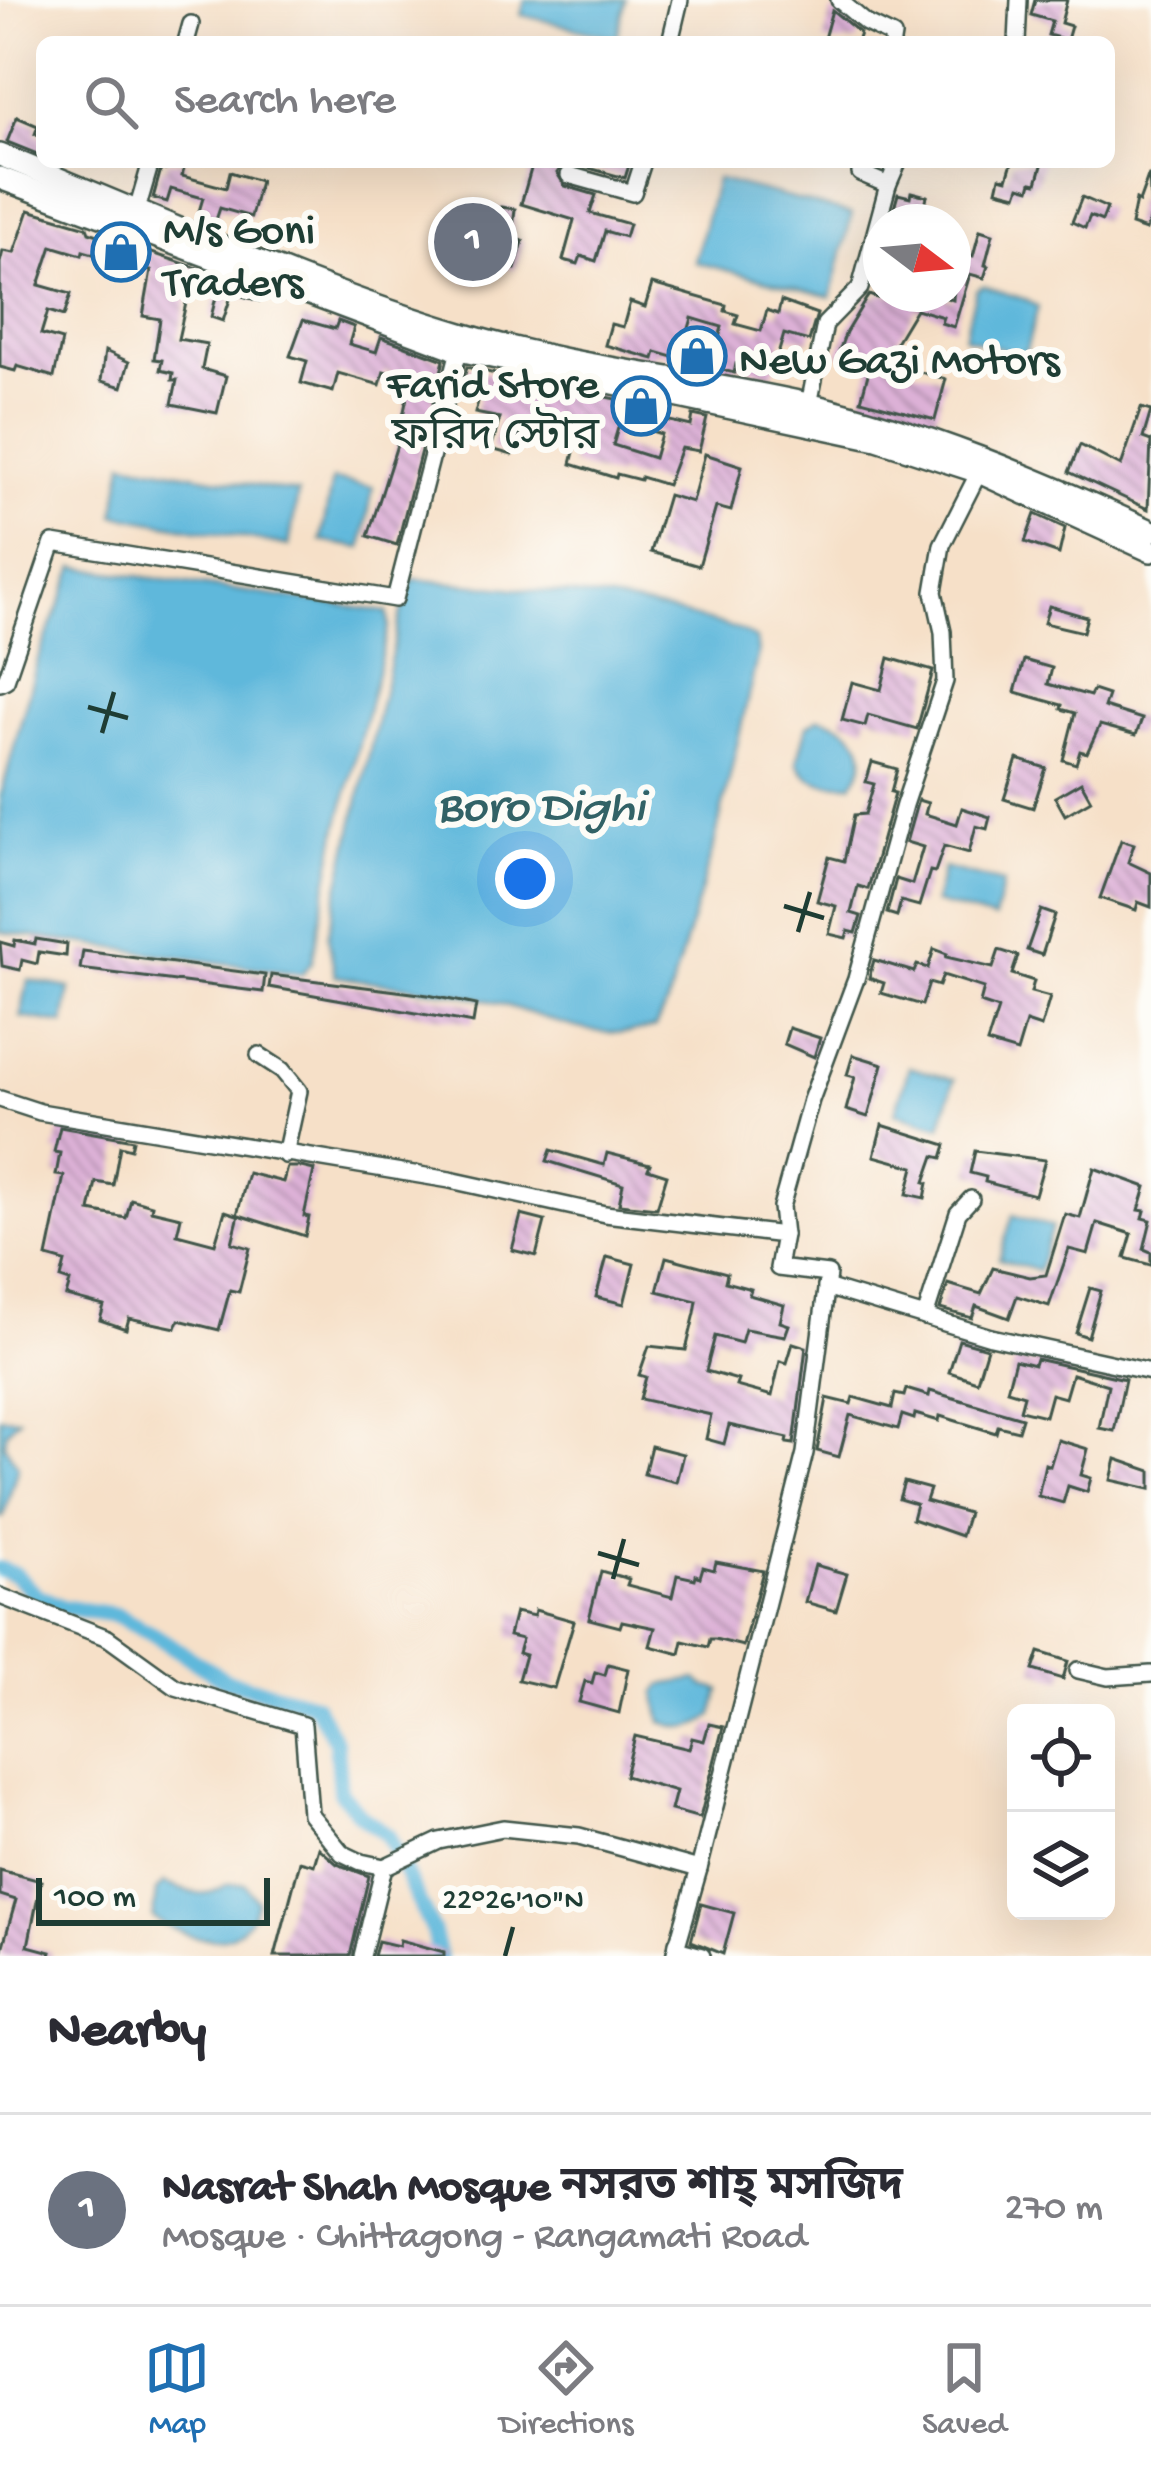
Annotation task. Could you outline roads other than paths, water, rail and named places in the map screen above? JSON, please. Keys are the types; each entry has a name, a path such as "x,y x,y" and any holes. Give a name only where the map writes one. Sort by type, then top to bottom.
{"highway":[{"path":"0,155 311,280 466,336 809,405 967,452 1151,531"},
{"path":"0,178 459,350 877,440 979,472 1151,550"}],"street":[{"path":"671,36 680,0"},
{"path":"839,0 866,23 893,36"},
{"path":"1017,36 1019,0"},
{"path":"188,36 191,24"},
{"path":"137,210 149,168"},
{"path":"568,175 633,193 641,168"},
{"path":"861,168 860,173 888,185"},
{"path":"809,405 825,323 860,288 895,168"},
{"path":"0,683 6,680 53,543 395,599 459,350"},
{"path":"675,1952 805,1453 828,1274 778,1268 784,1235 781,1207 812,1100 856,979 945,681 943,632 934,592 942,545 979,472"},
{"path":"259,1054 282,1070 299,1091 285,1155"},
{"path":"0,1099 40,1112 450,1180 605,1214 784,1235"},
{"path":"925,1317 958,1213 970,1199"},
{"path":"826,1287 991,1337 1151,1372"},
{"path":"0,1596 108,1638 176,1688 303,1725 310,1814 342,1853 384,1867 439,1841 503,1828 580,1835 699,1869"},
{"path":"1078,1670 1108,1677 1151,1674"},
{"path":"362,1956 384,1867"},
{"path":"675,1952 685,1913"},
{"path":"675,1952 702,1956"}],"water":[{"path":"525,0 626,0 617,36 521,15"},
{"path":"716,179 852,214 831,297 695,262"},
{"path":"983,286 1038,307 1026,350 1018,353 964,337 976,290"},
{"path":"124,462 298,493 289,546 115,515"},
{"path":"332,480 373,487 362,548 321,541"},
{"name":"Boro Dighi","path":"75,567 387,612 389,625 338,827 312,962 302,974 0,932 0,799 38,659"},
{"name":"Boro Dighi","path":"413,579 632,604 731,627 756,640 758,653 714,845 667,1004 655,1027 610,1033 589,1030 483,999 335,976 328,936 401,613"},
{"path":"819,718 842,726 858,741 863,761 852,784 813,779 797,762 807,726"},
{"path":"943,868 1003,883 994,919 934,903"},
{"path":"28,980 70,988 64,1024 21,1017"},
{"path":"909,1067 954,1080 941,1126 895,1113"},
{"path":"1013,1215 1052,1227 1038,1271 999,1259"},
{"path":"0,1417 19,1418 6,1432 4,1444 18,1466 3,1517 0,1516"},
{"path":"697,1679 720,1690 713,1715 689,1727 662,1722 656,1693 662,1685"},
{"path":"164,1883 204,1894 227,1884 245,1884 257,1900 240,1929 214,1939 199,1937 153,1918 156,1891"}],"waterway":[{"path":"0,1569 62,1607 116,1615 225,1680 314,1704 336,1742 340,1792 388,1836 433,1932 439,1956"}],"place":[{"name":"Nasrat Shah Mosque নসরত শাহ্‌ মসজিদ","path":"473,242"},
{"name":"M/s Goni Traders","path":"121,252"},
{"name":"New Gazi Motors","path":"697,356"},
{"name":"Farid Store ফরিদ স্টোর","path":"641,406"}]}
